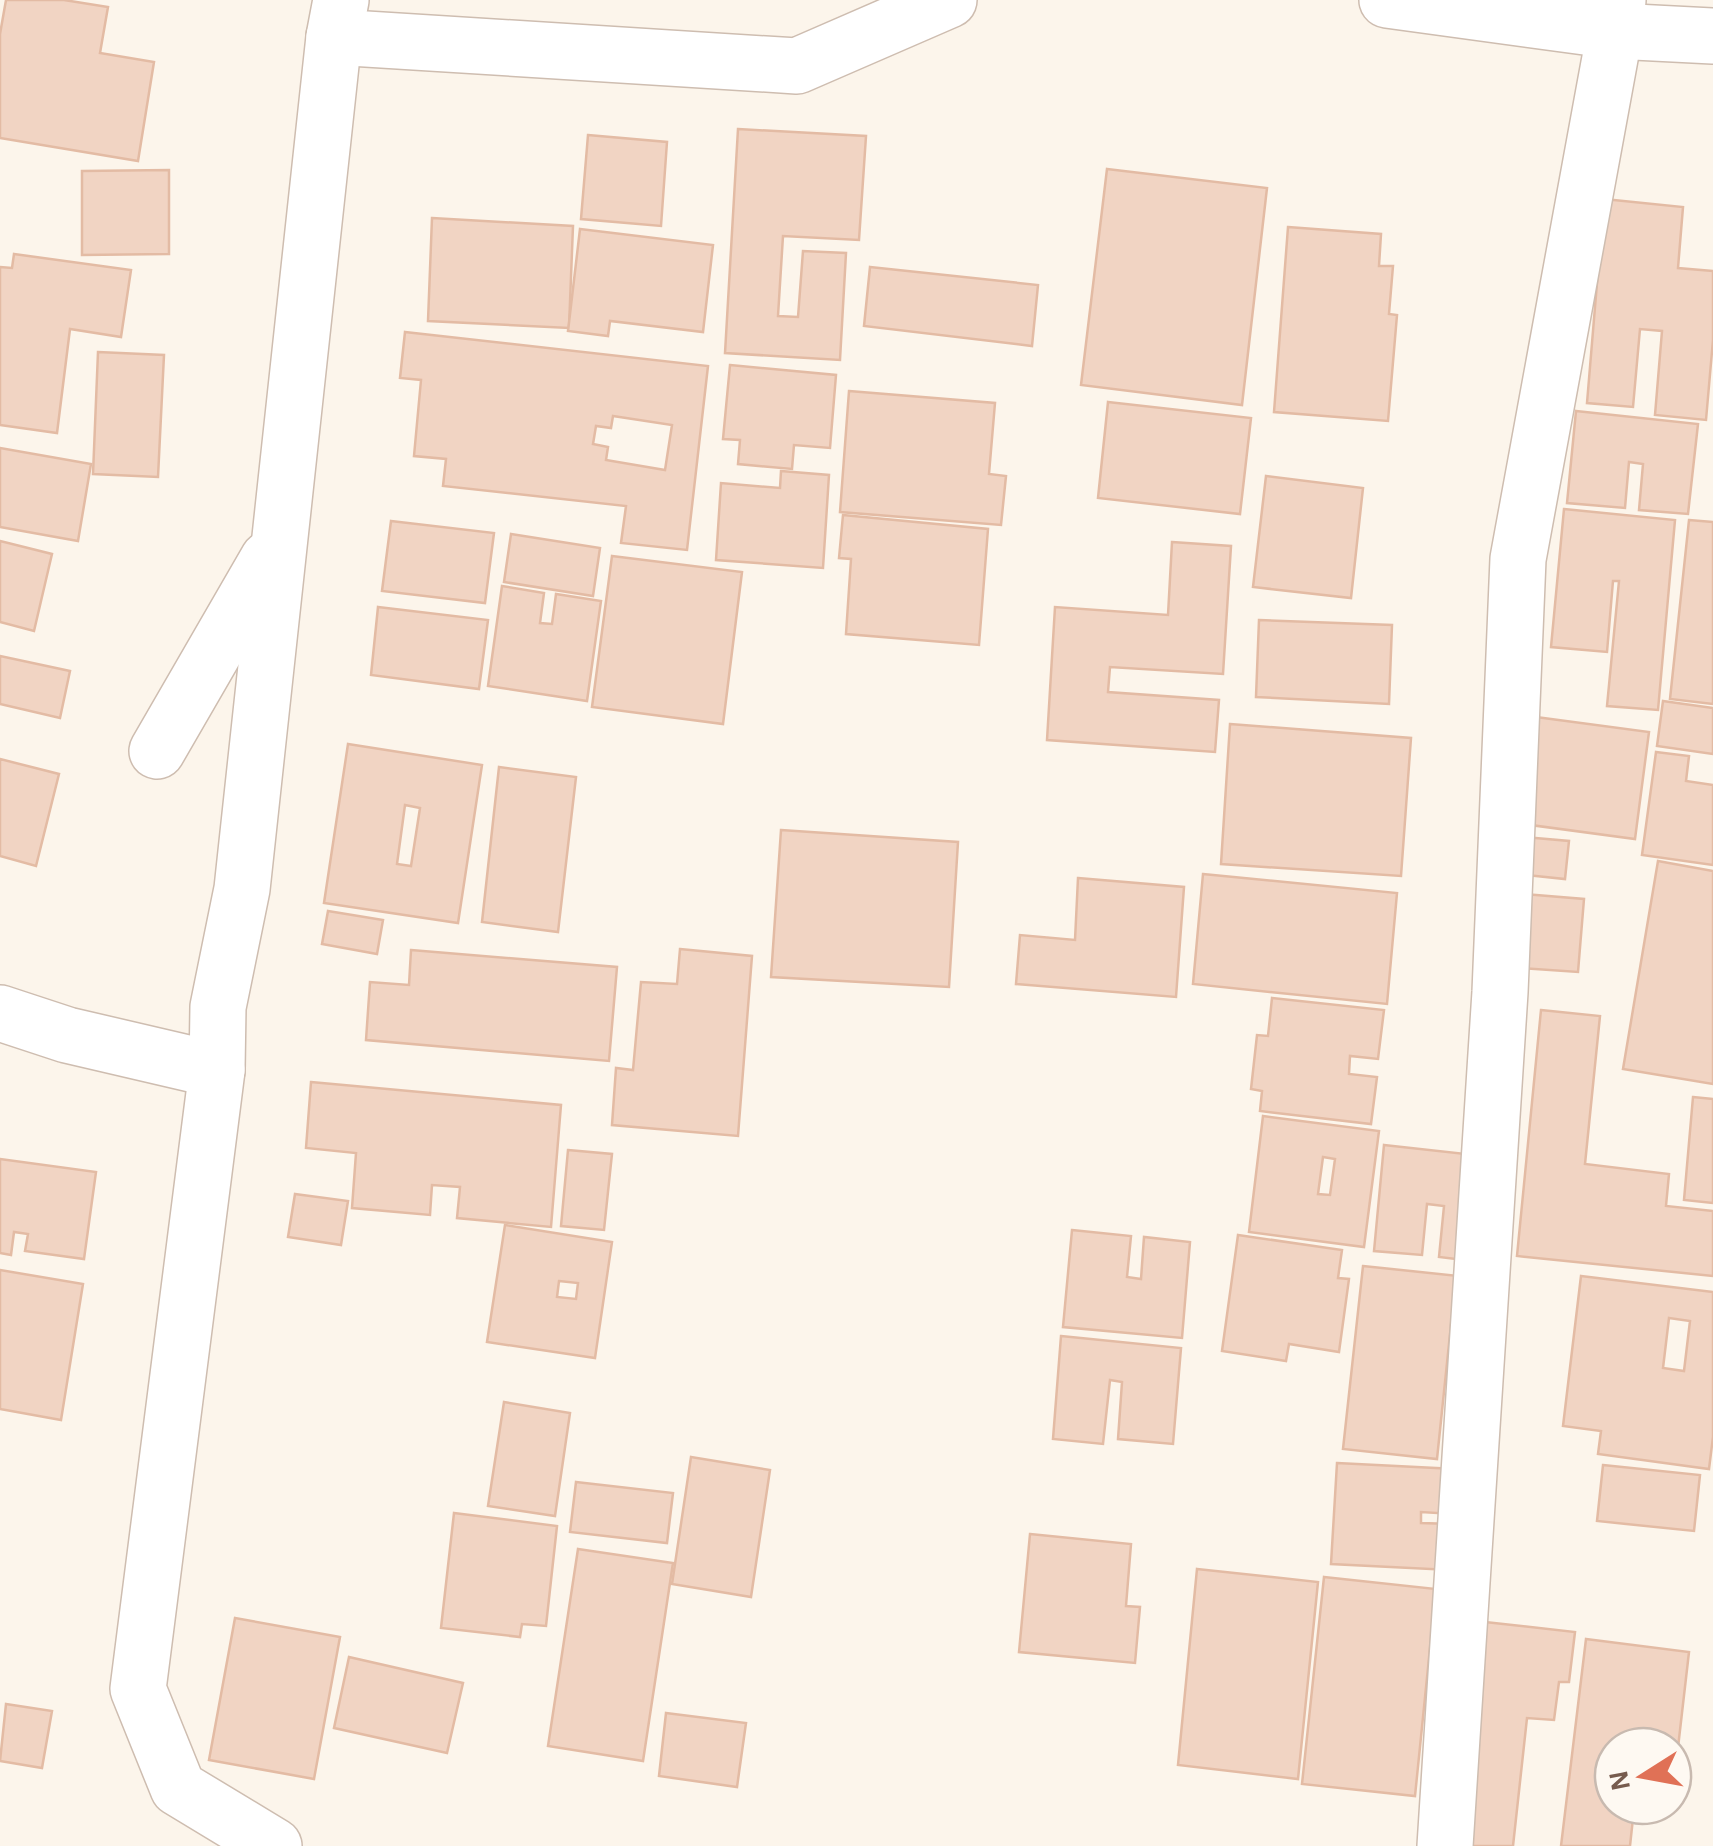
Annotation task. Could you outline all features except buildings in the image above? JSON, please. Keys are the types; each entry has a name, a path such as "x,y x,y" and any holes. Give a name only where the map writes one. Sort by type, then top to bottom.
{"street":[{"path":"274,1846 178,1788 138,1689 217,1070 218,1007 242,888 337,18 796,66 949,0"},
{"path":"1388,0 1617,16 1713,36"},
{"path":"1444,1846 1500,992 1518,559 1617,16"},
{"path":"157,751 278,542"},
{"path":"0,1013 67,1036 217,1070"}]}
